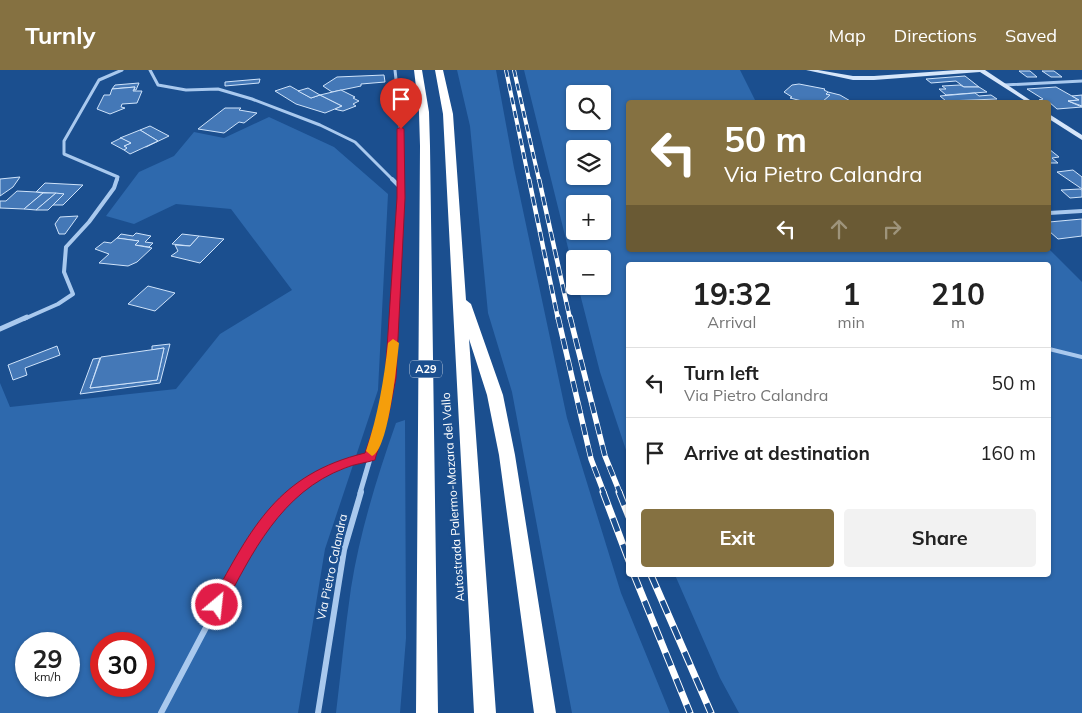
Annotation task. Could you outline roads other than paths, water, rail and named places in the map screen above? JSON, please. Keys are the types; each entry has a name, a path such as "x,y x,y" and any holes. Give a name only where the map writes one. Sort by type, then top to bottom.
{"highway":[{"name":"Autostrada Palermo-Mazara del Vallo","path":"418,70 424,112 425,146 427,713"},
{"name":"Autostrada Palermo-Mazara del Vallo","path":"439,70 448,114 485,713"},
{"path":"458,290 495,395 507,455 545,713"},
{"path":"421,713 426,669"}],"main road":[{"path":"809,70 853,78 980,70 1027,100"},
{"path":"1051,117 1080,136"},
{"path":"1056,121 1082,128"}],"street":[{"path":"0,329 58,304 73,294 64,272 66,247 114,188 118,177 64,154 64,141 99,80 122,70"},
{"path":"150,70 158,85 186,90 218,89 252,99 356,142 401,188"},
{"name":"Via Pietro Calandra","path":"318,713 344,550 382,418 390,378 396,312 401,188 400,116 395,70"},
{"path":"1004,85 1082,81"},
{"path":"1051,213 1082,211"},
{"path":"161,713 239,564 265,523 280,504 297,489 342,463 370,456"}],"lane":[{"path":"1051,349 1082,357"}],"railway":[{"path":"506,70 529,180"},
{"path":"514,70 539,180"},
{"path":"529,179 558,319"},
{"path":"539,179 570,319"},
{"path":"558,317 591,459 604,493"},
{"path":"570,317 605,456 620,493"},
{"path":"603,492 626,553"},
{"path":"619,492 626,510"},
{"path":"635,577 690,713"},
{"path":"652,577 711,713"}]}
